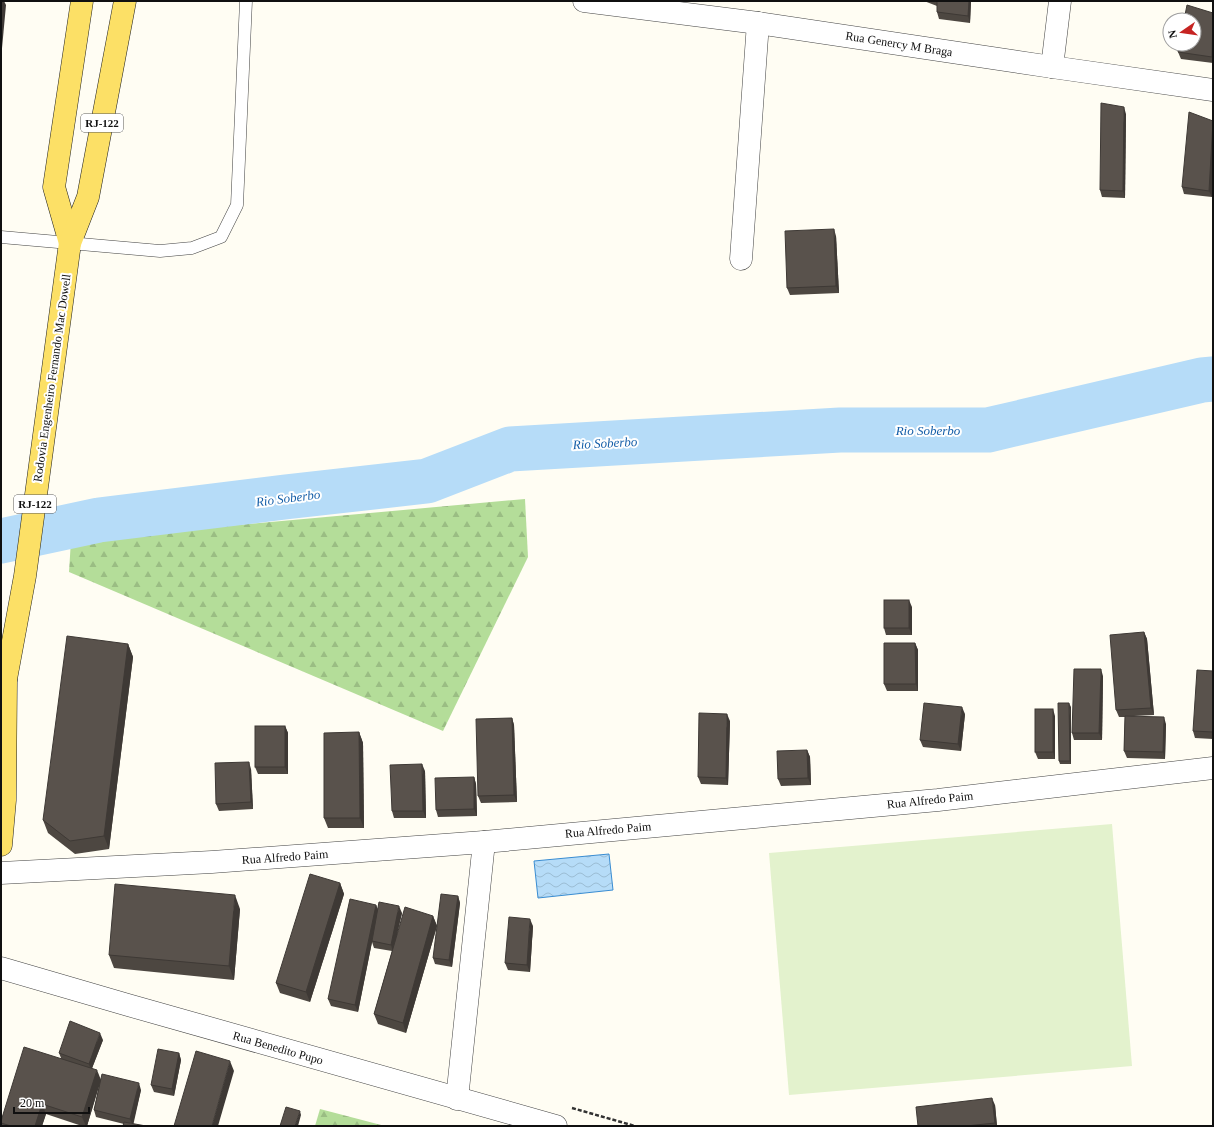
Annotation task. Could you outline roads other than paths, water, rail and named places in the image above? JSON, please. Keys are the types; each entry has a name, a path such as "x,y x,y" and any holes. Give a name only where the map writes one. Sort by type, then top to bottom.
{"main road":[{"name":"Rodovia Engenheiro Fernando Mac Dowell","path":"70,243 54,187 82,1"},
{"name":"Rodovia Engenheiro Fernando Mac Dowell","path":"1,845 5,800 3,688 8,625 25,576 70,243 88,197 125,1"}],"street":[{"name":"Rua Genercy M Braga","path":"584,1 758,23 1213,90"},
{"path":"1052,67 1060,1"},
{"path":"741,259 758,23"},
{"name":"Rua Alfredo Paim","path":"1,873 212,862 484,842 938,800 1213,768"},
{"path":"457,1099 484,842"},
{"name":"Rua Benedito Pupo","path":"1,968 135,1008 556,1126"}],"lane":[{"path":"1,237 160,251 192,248 220,238 237,205 246,1"}],"water":[{"path":"609,854 613,890 538,898 534,861"}],"waterway":[{"name":"Rio Soberbo","path":"1,541 99,520 427,481 510,449 840,430 988,430 1202,380 1213,379"}]}
